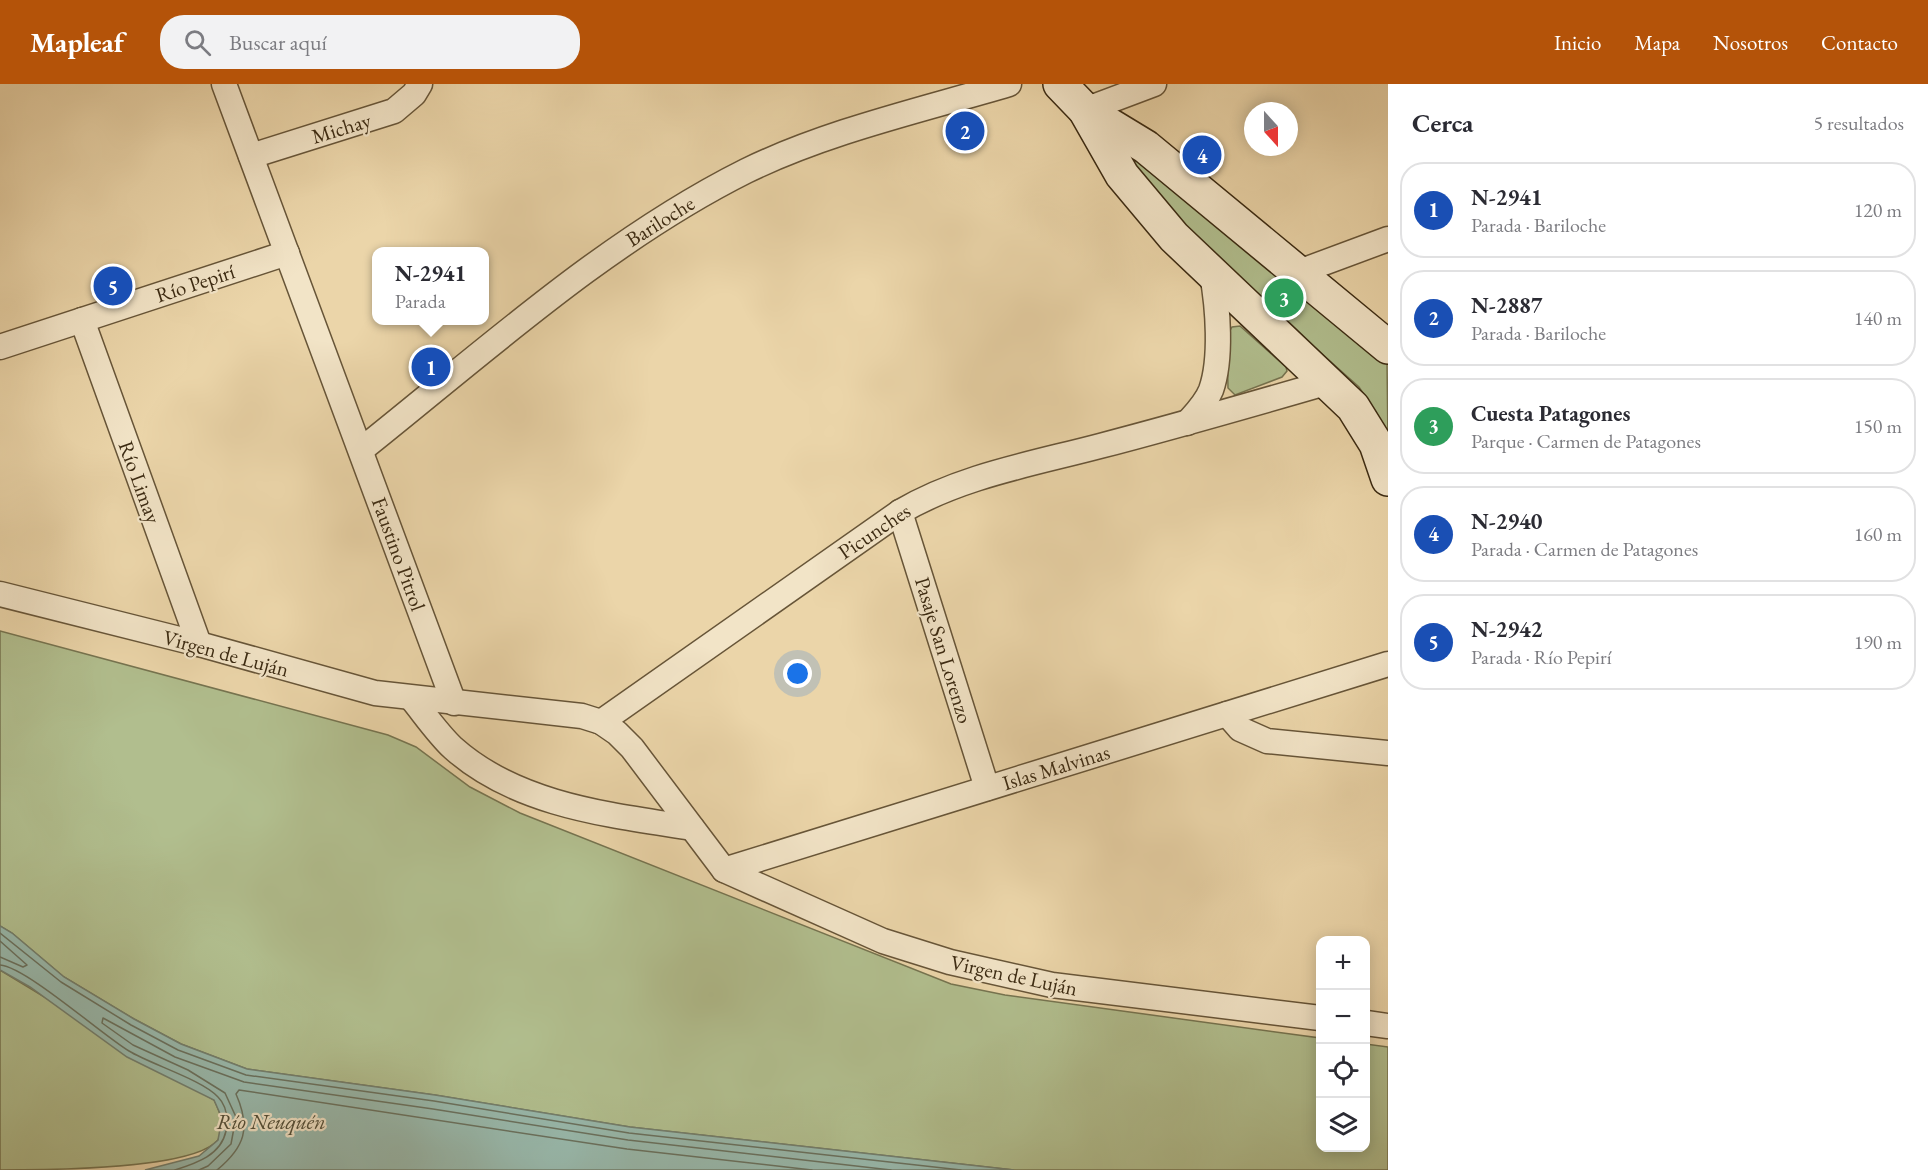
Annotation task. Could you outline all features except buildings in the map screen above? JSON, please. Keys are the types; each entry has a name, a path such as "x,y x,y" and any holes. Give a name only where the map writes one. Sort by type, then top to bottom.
{"main road":[{"path":"1060,84 1085,110 1122,175 1174,237 1329,382 1367,425 1388,479"},
{"path":"1085,110 1146,147 1388,346"}],"street":[{"name":"Faustino Pitrol","path":"224,84 454,703"},
{"name":"Michay","path":"251,156 394,111 414,94 420,84"},
{"name":"Bariloche","path":"361,450 632,237 709,191 748,170 833,137 1009,84"},
{"path":"1085,110 1154,84"},
{"path":"1299,272 1388,239"},
{"name":"Río Pepirí","path":"0,346 287,253"},
{"path":"1186,423 1204,403 1214,379 1217,323 1212,274"},
{"name":"Río Limay","path":"82,320 199,644"},
{"name":"Picunches","path":"601,722 900,512 949,486 1329,382"},
{"name":"Pasaje San Lorenzo","path":"900,512 987,788"},
{"name":"Virgen de Luján","path":"0,594 199,644 336,684 412,699 454,703"},
{"name":"Islas Malvinas","path":"724,870 1388,664"},
{"path":"412,699 452,747 480,769 540,797 601,814 692,828"},
{"path":"454,703 562,712 601,722 617,733 632,748 724,870"},
{"path":"1227,714 1240,729 1257,738 1388,753"},
{"name":"Virgen de Luján","path":"724,870 883,941 950,962 1081,989 1316,1018"},
{"path":"1370,1024 1388,1026"}],"green space":[{"path":"1110,140 1387,362 1388,443 1377,414 1359,387 1202,247"},
{"path":"1240,326 1286,367 1287,371 1282,377 1235,395 1228,388 1227,336 1232,327"},
{"path":"0,631 388,735 416,747 470,787 520,813 951,984 1005,995 1316,1037 1316,1152 1370,1152 1370,1045 1388,1047 1388,1170 1014,1170 630,1127 435,1095 247,1069 181,1044 134,1019 64,977 12,933 0,926"},
{"path":"0,970 214,1100 222,1125 218,1140 203,1150 150,1163 50,1170 0,1170"}],"water":[{"name":"Río Neuquén","path":"0,926 12,933 64,977 134,1019 181,1044 247,1069 435,1095 630,1127 1014,1170 145,1170 199,1156 218,1140 222,1118 214,1100 127,1057 30,987 0,970"}],"place":[{"name":"N-2887","path":"965,131"},
{"name":"N-2940","path":"1202,155"},
{"name":"N-2942","path":"113,286"},
{"name":"Cuesta Patagones","path":"1284,298"},
{"name":"N-2941","path":"431,367"}]}
